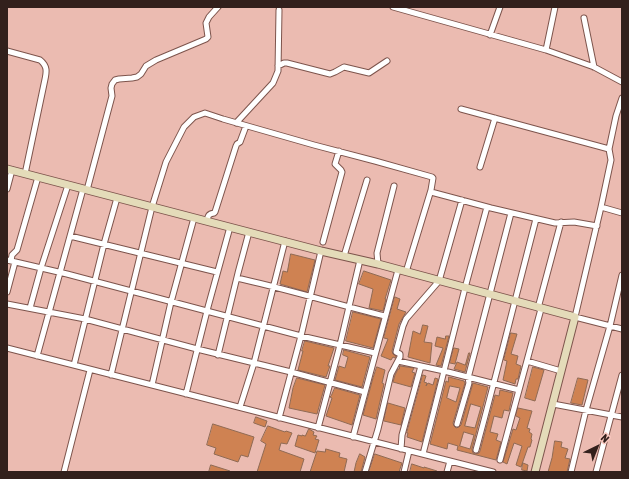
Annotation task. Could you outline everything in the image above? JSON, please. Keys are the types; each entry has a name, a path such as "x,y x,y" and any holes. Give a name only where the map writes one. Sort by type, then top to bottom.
{"street":[{"path":"38,356 70,236 112,96 110,88 113,82 119,79 137,77 146,66 156,60 206,39 208,37 206,23 218,7"},
{"path":"393,7 401,8 546,50 594,67 622,82"},
{"path":"490,35 500,7"},
{"path":"546,50 554,7"},
{"path":"236,123 273,83 278,71 279,10"},
{"path":"584,18 594,67"},
{"path":"7,51 40,60 46,66 44,84 25,174"},
{"path":"278,66 287,63 330,74 344,67 369,74 386,61"},
{"path":"535,472 575,318 601,207 611,160 609,149 616,116 622,98"},
{"path":"461,109 609,149"},
{"path":"112,375 152,207 166,162 184,127 194,117 205,113 246,126 432,177 431,192 406,272"},
{"path":"480,168 495,118"},
{"path":"207,221 208,215 215,212 236,146 240,142 246,126"},
{"path":"323,242 342,172 335,164 338,151"},
{"path":"7,189 9,170 321,251 378,264 514,302 622,329"},
{"path":"7,292 12,255 17,250 38,177"},
{"path":"344,256 367,180"},
{"path":"30,308 68,185"},
{"path":"378,264 377,253 394,186"},
{"path":"431,192 554,223 574,222 596,226"},
{"path":"74,365 94,282 117,198"},
{"path":"365,472 378,429 391,374 400,357 400,354 396,352 403,326 406,319 439,281 462,200"},
{"path":"423,454 487,207"},
{"path":"601,207 622,213"},
{"path":"456,424 469,383 468,378 511,213"},
{"path":"152,385 171,302 194,218"},
{"path":"476,450 536,219"},
{"path":"500,460 527,361 561,222"},
{"path":"186,394 230,227"},
{"path":"218,354 236,278 249,232"},
{"path":"70,236 217,272"},
{"path":"240,408 254,363 285,241"},
{"path":"279,418 321,251"},
{"path":"318,428 340,345 360,260"},
{"path":"11,261 60,272 300,336 375,353"},
{"path":"353,437 398,270"},
{"path":"571,472 622,275"},
{"path":"236,278 273,286 385,316"},
{"path":"7,304 85,319 197,350 291,372 365,392"},
{"path":"7,348 493,472"},
{"path":"398,361 519,390"},
{"path":"527,361 561,371"},
{"path":"401,449 402,435 421,366"},
{"path":"64,472 90,370"},
{"path":"596,472 622,376"},
{"path":"552,404 622,417"},
{"path":"404,472 409,451"},
{"path":"447,472 450,461"}],"building":[{"path":"291,254 315,260 307,292 280,284 283,271 287,272"},
{"path":"364,271 391,280 383,311 369,308 373,289 359,284"},
{"path":"395,297 400,299 397,309 406,312 399,324 392,351 396,356 391,360 381,356 388,339 384,338"},
{"path":"353,312 381,319 373,348 346,341"},
{"path":"423,325 428,326 424,342 432,343 430,363 408,357 413,331 420,334"},
{"path":"511,333 517,334 511,354 518,356 516,364 521,366 518,379 516,379 515,384 503,380 507,361 504,360"},
{"path":"446,336 449,336 441,366 436,365 443,348 435,346 437,337 445,339"},
{"path":"305,341 334,348 326,377 298,370"},
{"path":"454,348 459,349 455,364 450,363"},
{"path":"344,350 370,357 362,387 335,380 339,366 345,368 348,357 343,355"},
{"path":"469,353 465,372 454,369 457,362 465,365"},
{"path":"400,366 414,368 412,372 415,373 411,387 393,382"},
{"path":"377,367 385,370 382,383 384,384 376,419 363,415"},
{"path":"533,367 544,370 535,401 525,398"},
{"path":"423,375 426,376 424,382 427,383 426,386 428,383 433,385 435,378 438,379 422,442 407,437 407,433"},
{"path":"449,377 464,381 465,383 453,423 456,428 461,425 473,383 488,387 472,449 473,453 475,454 479,453 480,451 495,395 499,396 500,390 513,393 509,411 504,410 502,418 494,416 490,432 498,434 496,440 501,442 496,460 457,450 458,446 448,443 447,449 430,444 446,381 448,382","holes":["450,386 460,388 456,402 447,398","471,404 481,407 475,428 465,426","464,432 474,435 470,449 460,446"]},
{"path":"297,378 325,385 317,414 289,408 293,388"},
{"path":"578,378 588,380 582,405 571,403"},
{"path":"335,388 360,395 352,425 326,416 332,398 330,397"},
{"path":"388,403 405,408 401,425 384,421"},
{"path":"518,408 532,411 527,428 530,429 529,432 532,434 532,440 521,467 516,465 522,446 514,443 507,464 503,462 513,429 516,430 520,418 516,416"},
{"path":"256,417 267,421 265,427 254,423"},
{"path":"213,424 254,437 248,457 241,455 238,462 214,454 216,448 207,445"},
{"path":"268,426 292,433 287,444 281,443 279,450 304,459 300,472 257,472 266,444 261,441"},
{"path":"309,429 314,432 313,435 317,436 315,439 319,440 315,453 295,446 298,435 305,436"},
{"path":"555,441 562,442 561,447 568,449 565,458 570,459 567,472 548,472"},
{"path":"326,449 340,453 339,457 347,459 344,472 310,472 317,451 325,452"},
{"path":"360,454 365,457 361,472 354,472 356,463"},
{"path":"375,454 402,463 399,472 369,472"},
{"path":"523,463 528,465 527,471 522,470"},
{"path":"412,464 437,471 437,472 410,472"},
{"path":"211,465 230,471 230,472 209,472"}]}
